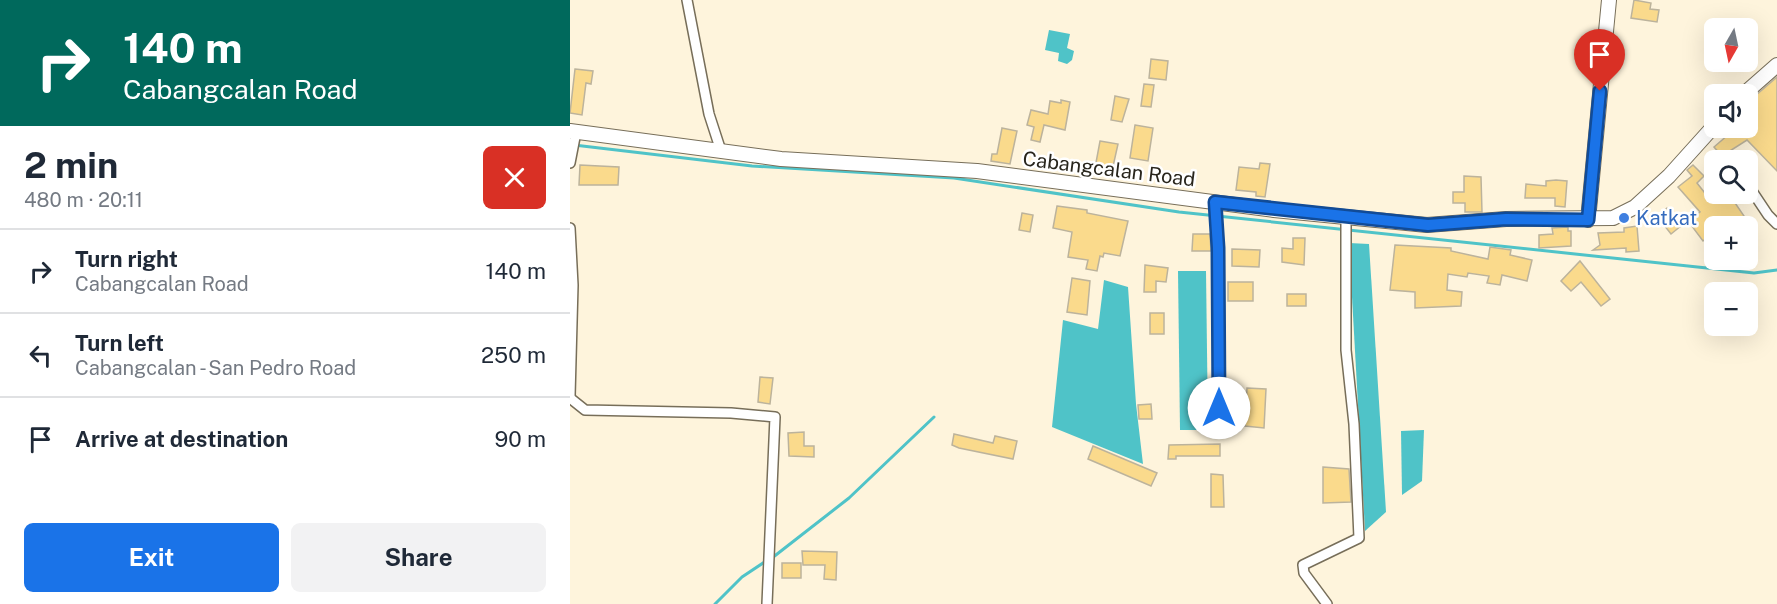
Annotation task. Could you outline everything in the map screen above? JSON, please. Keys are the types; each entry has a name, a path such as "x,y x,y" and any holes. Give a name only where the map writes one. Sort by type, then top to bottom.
{"street":[{"path":"687,0 709,114 721,151"},
{"path":"1588,220 1609,0"},
{"path":"1755,84 1777,65"},
{"name":"Cabangcalan Road","path":"573,138 721,151 781,159 977,171 1216,212 1345,226 1428,225 1506,219 1613,218 1635,207 1669,176 1704,137"},
{"path":"570,163 573,138"},
{"path":"1758,200 1777,224"},
{"path":"1216,212 1219,408"},
{"path":"1327,604 1304,573 1303,565 1359,538 1354,435 1346,350 1345,226"},
{"path":"570,228 573,285 570,397 585,410 731,412 775,417 767,604"}],"water":[{"path":"1049,30 1070,34 1067,48 1074,51 1072,60 1067,64 1058,61 1059,53 1045,50"},
{"path":"1349,243 1369,244 1386,512 1365,531"},
{"path":"1178,271 1206,271 1208,430 1180,430"},
{"path":"1104,280 1128,287 1136,404 1143,464 1052,427 1063,320 1098,329"},
{"path":"1424,430 1422,481 1402,495 1401,431"}],"building":[{"path":"1634,0 1651,3 1650,9 1659,10 1657,22 1631,18"},
{"path":"1151,59 1168,61 1166,80 1149,78"},
{"path":"575,69 593,71 591,84 586,83 582,115 570,113"},
{"path":"1777,77 1777,171 1747,140 1731,150 1717,150 1714,147 1724,138 1758,138 1758,93"},
{"path":"1144,84 1154,85 1151,107 1141,106"},
{"path":"1115,96 1129,99 1122,122 1111,120"},
{"path":"1061,100 1070,102 1065,130 1044,125 1040,142 1031,140 1034,127 1027,125 1031,110 1048,114 1050,101 1061,103"},
{"path":"1135,125 1153,128 1148,161 1130,158"},
{"path":"1002,128 1017,131 1010,164 991,161 992,154 997,154"},
{"path":"1100,141 1118,144 1112,171 1095,168"},
{"path":"1260,163 1270,164 1265,197 1256,196 1256,192 1236,190 1239,167 1259,169"},
{"path":"580,165 619,167 618,185 579,185"},
{"path":"1693,165 1704,176 1697,183 1704,192 1704,204 1736,204 1744,216 1704,216 1703,241 1688,221 1700,212 1678,187 1692,176 1687,170"},
{"path":"1464,176 1481,177 1482,212 1465,212 1465,203 1453,203 1453,192 1464,192"},
{"path":"1546,181 1567,181 1565,207 1555,206 1555,198 1525,198 1526,184 1546,186"},
{"path":"1057,206 1087,210 1087,213 1128,221 1120,256 1104,253 1103,257 1100,256 1097,271 1086,269 1088,260 1068,257 1072,232 1053,228"},
{"path":"1667,208 1681,226 1671,234 1657,216"},
{"path":"1022,213 1033,215 1030,232 1019,230"},
{"path":"1637,226 1639,251 1626,252 1626,248 1593,250 1600,245 1598,233 1624,232 1624,228"},
{"path":"1568,227 1568,231 1571,231 1571,246 1539,248 1539,235 1553,234 1552,228"},
{"path":"1193,234 1210,234 1211,251 1192,251"},
{"path":"1293,238 1305,238 1304,265 1282,262 1282,248 1293,249"},
{"path":"1395,245 1451,248 1451,251 1488,259 1490,247 1511,250 1510,255 1532,260 1527,281 1502,275 1500,285 1487,283 1489,276 1468,273 1467,277 1448,274 1447,290 1462,292 1461,306 1415,308 1415,292 1390,290"},
{"path":"1232,249 1260,250 1259,267 1232,266"},
{"path":"1580,261 1610,299 1601,306 1581,282 1571,291 1561,281"},
{"path":"1145,265 1168,268 1166,282 1156,281 1156,292 1144,292"},
{"path":"1072,278 1090,281 1087,315 1067,312"},
{"path":"1228,282 1253,282 1253,301 1228,301"},
{"path":"1287,294 1306,294 1306,306 1287,306"},
{"path":"1150,313 1164,313 1164,334 1150,334"},
{"path":"760,377 773,378 770,404 758,402"},
{"path":"1247,388 1266,389 1264,428 1245,426"},
{"path":"1151,404 1152,419 1139,419 1138,405"},
{"path":"804,432 804,446 814,446 814,457 789,456 788,433"},
{"path":"954,434 993,443 995,436 1017,441 1013,459 959,448 952,445"},
{"path":"1220,444 1220,456 1176,456 1176,459 1168,459 1169,445"},
{"path":"1093,446 1157,473 1151,486 1088,459"},
{"path":"1323,467 1349,469 1351,502 1323,503"},
{"path":"1211,474 1223,475 1224,507 1211,507"},
{"path":"802,551 837,552 836,580 824,579 825,565 803,565"},
{"path":"782,563 801,563 801,578 782,578"}],"waterway":[{"path":"574,145 752,166 954,178 1179,212 1754,273 1777,270"},
{"path":"772,558 849,498 934,417"},
{"path":"715,604 742,577 766,561"}],"place":[{"name":"Katkat","path":"1624,218"}],"route":[{"path":"1219,408 1218,248 1215,202 1428,225 1506,219 1588,220 1600,91"}]}
